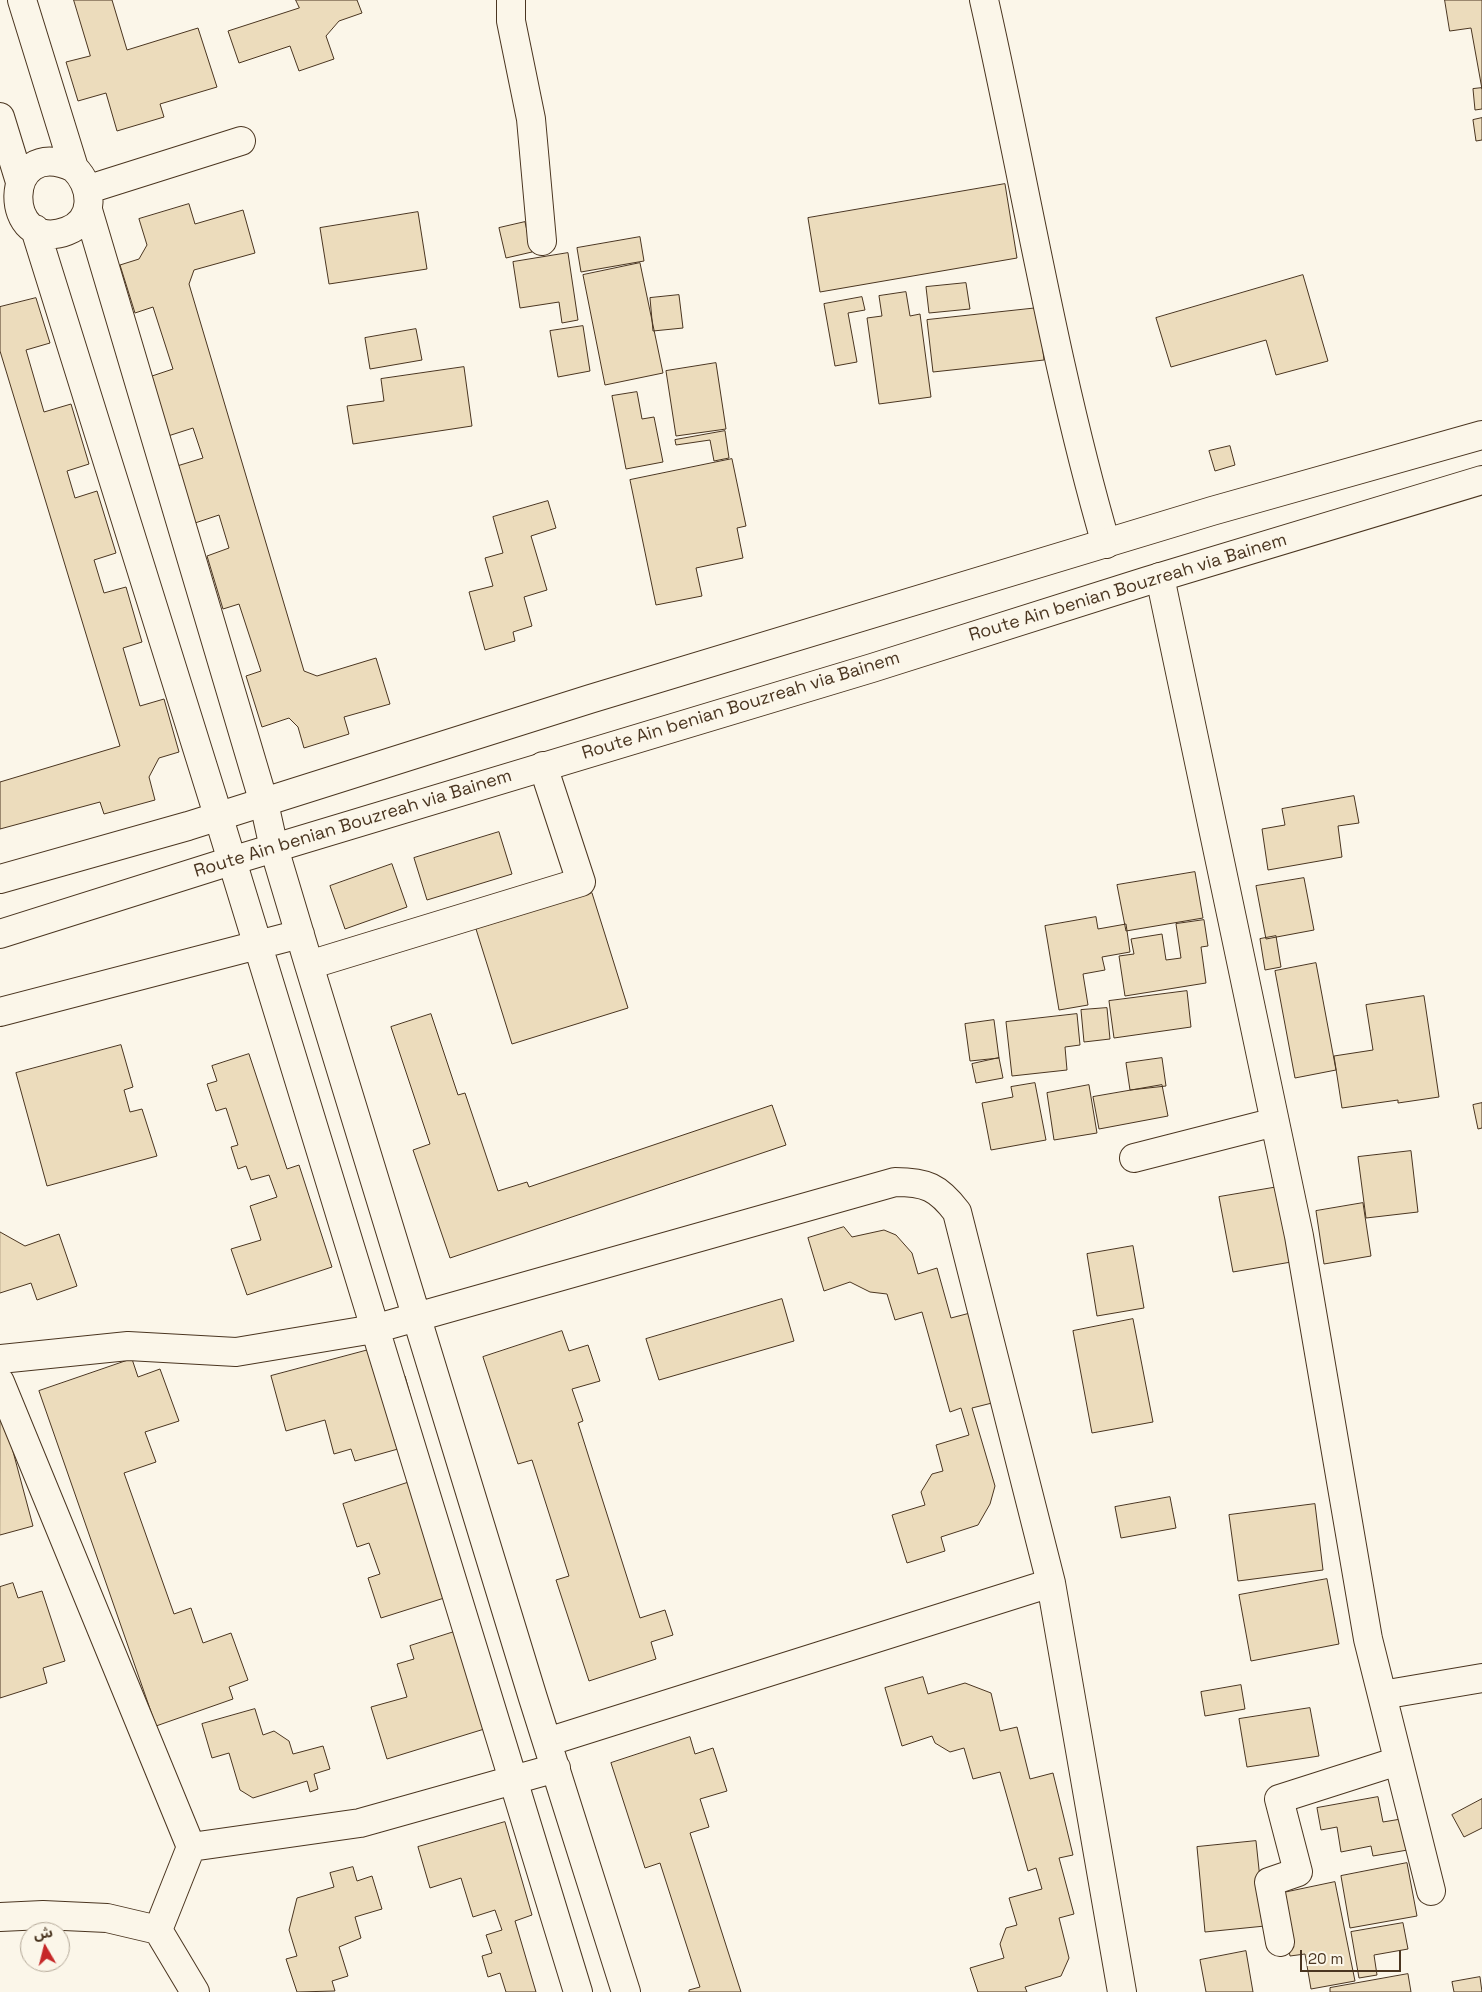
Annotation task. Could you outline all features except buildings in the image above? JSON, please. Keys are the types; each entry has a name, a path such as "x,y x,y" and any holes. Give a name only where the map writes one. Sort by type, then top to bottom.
{"street":[{"path":"22,0 84,189 264,803 274,848 309,965 533,1698 626,1992"},
{"path":"512,0 512,21 531,119 542,241"},
{"path":"984,0 1066,391 1087,479 1106,544"},
{"path":"0,117 13,200 24,220 35,230 47,234 60,234 72,229 82,221 84,189 63,163 51,161 38,165 28,172 13,200"},
{"path":"84,189 241,141"},
{"path":"35,230 218,815 578,1992"},
{"path":"0,880 264,803 580,702 1212,511 1482,435"},
{"name":"Route Ain benian Bouzreah via Bainem","path":"0,934 231,861 872,668 1160,577 1482,480"},
{"path":"1160,577 1299,1236 1368,1638 1431,1891"},
{"path":"309,965 581,882 543,766"},
{"path":"0,1012 300,934"},
{"path":"1134,1158 1275,1122"},
{"path":"0,1360 128,1346 236,1352 374,1329 895,1182 918,1182 942,1193 956,1212 1051,1583 1122,1992"},
{"path":"0,1382 191,1847 158,1930"},
{"path":"547,1742 1051,1583"},
{"path":"1382,1695 1482,1678"},
{"path":"492,1712 533,1698"},
{"path":"1280,1942 1269,1882 1298,1872 1279,1800 1398,1761"},
{"path":"191,1847 360,1823 556,1768"},
{"path":"0,1917 43,1915 107,1918 158,1930 195,1992"}]}
